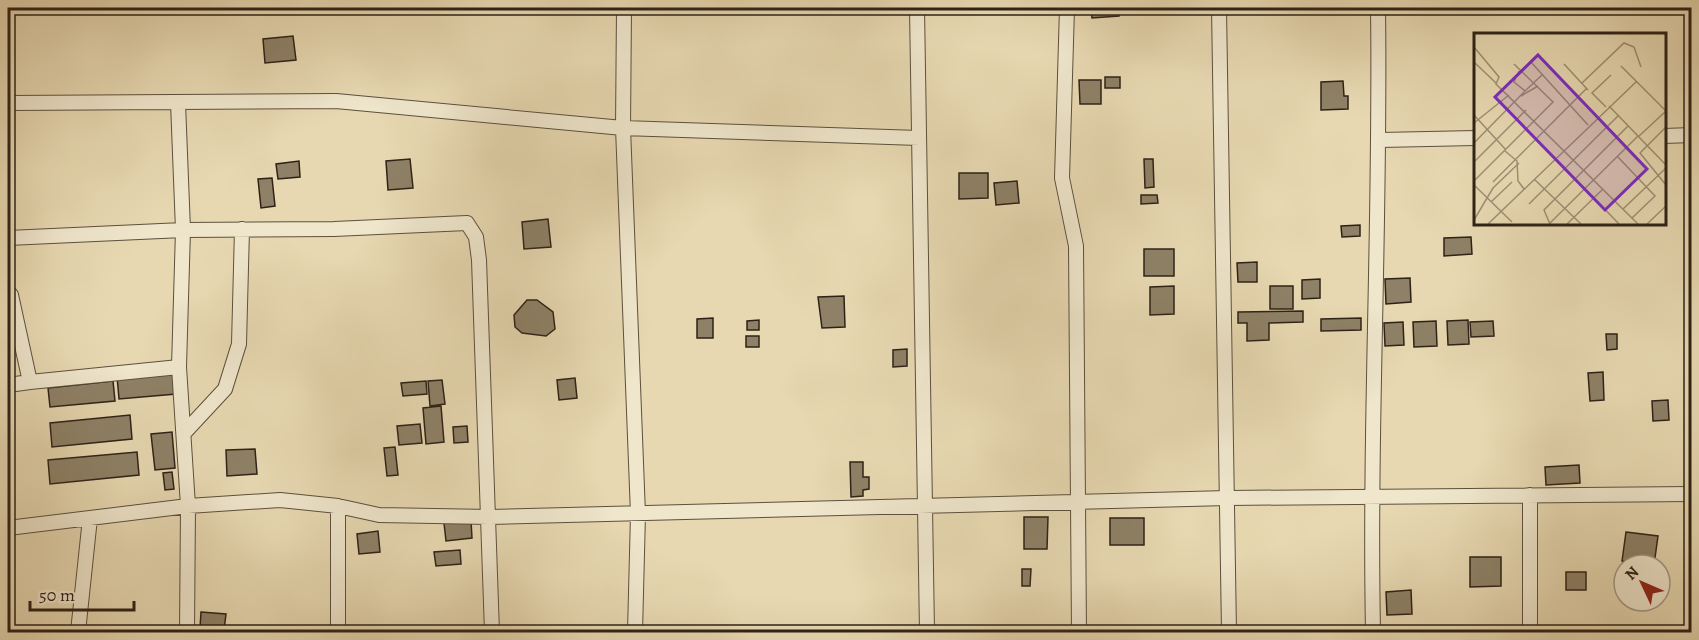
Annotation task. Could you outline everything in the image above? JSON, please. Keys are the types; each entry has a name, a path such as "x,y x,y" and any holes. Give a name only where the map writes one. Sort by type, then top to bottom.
{"street":[{"path":"624,8 623,128 638,514 635,633"},
{"path":"917,8 927,633"},
{"path":"1067,8 1062,178 1076,246 1079,633"},
{"path":"1219,8 1229,633"},
{"path":"1373,633 1370,496 1380,140 1378,8"},
{"path":"8,104 336,101 623,128 919,138"},
{"path":"178,103 183,230 179,368 185,432 188,506 187,633"},
{"path":"1666,136 1692,135"},
{"path":"1380,140 1474,138"},
{"path":"8,238 183,230 334,229 467,223 476,237 479,260 490,517 492,633"},
{"path":"185,432 225,389 239,344 242,229"},
{"path":"8,292 11,295 30,382"},
{"path":"8,385 179,368"},
{"path":"8,528 188,506 280,500 338,506 379,515 490,517 1228,498 1692,494"},
{"path":"1530,495 1530,633"},
{"path":"338,506 338,633"},
{"path":"78,633 90,518"}],"building":[{"path":"1091,8 1119,8 1119,16 1092,18"},
{"path":"293,36 296,60 265,63 263,39"},
{"path":"1687,50 1692,50 1692,82 1688,82"},
{"path":"1105,77 1120,77 1120,88 1105,88"},
{"path":"1079,80 1101,80 1101,104 1080,104"},
{"path":"1343,81 1344,96 1348,96 1348,109 1321,110 1321,82"},
{"path":"410,159 413,188 388,190 386,161"},
{"path":"1144,159 1153,159 1154,187 1145,188"},
{"path":"299,161 300,177 278,179 276,164"},
{"path":"959,173 988,173 988,198 959,199"},
{"path":"272,178 275,206 261,208 258,179"},
{"path":"1017,181 1019,203 996,205 994,183"},
{"path":"1141,195 1157,195 1158,203 1141,204"},
{"path":"548,219 551,247 524,249 522,222"},
{"path":"1360,225 1360,236 1342,237 1341,226"},
{"path":"1471,237 1472,254 1444,256 1444,238"},
{"path":"1144,249 1174,249 1174,276 1144,276"},
{"path":"1257,262 1257,282 1238,282 1237,263"},
{"path":"1410,278 1411,302 1386,304 1385,279"},
{"path":"1320,279 1320,298 1302,299 1302,280"},
{"path":"1174,286 1174,314 1150,315 1150,287"},
{"path":"1270,286 1293,286 1293,309 1270,309"},
{"path":"844,296 845,327 822,328 818,297"},
{"path":"527,300 537,300 553,312 555,329 546,336 522,333 515,327 514,315"},
{"path":"1303,311 1303,322 1269,323 1269,340 1247,341 1247,323 1238,323 1238,312"},
{"path":"8,317 10,317 13,345 8,346"},
{"path":"713,318 713,338 697,338 697,319"},
{"path":"1361,318 1361,330 1321,331 1321,319"},
{"path":"759,320 759,330 747,330 747,321"},
{"path":"1468,320 1469,344 1448,345 1447,321"},
{"path":"1436,321 1437,346 1414,347 1413,322"},
{"path":"1493,321 1494,336 1471,337 1470,322"},
{"path":"1403,322 1404,345 1385,346 1384,323"},
{"path":"1606,334 1617,334 1617,349 1607,350"},
{"path":"746,336 759,336 759,347 746,347"},
{"path":"907,349 907,366 893,367 893,350"},
{"path":"174,371 176,394 119,399 117,376"},
{"path":"1603,372 1604,400 1590,401 1588,373"},
{"path":"575,378 577,398 559,400 557,380"},
{"path":"442,380 445,404 430,406 428,381"},
{"path":"113,381 115,401 50,407 48,388"},
{"path":"426,381 427,394 403,396 401,383"},
{"path":"1668,400 1669,420 1653,421 1652,401"},
{"path":"441,406 444,442 426,444 423,408"},
{"path":"130,415 132,439 52,447 50,423"},
{"path":"420,424 422,443 399,445 397,426"},
{"path":"467,426 468,442 454,443 453,427"},
{"path":"172,432 175,468 155,470 151,434"},
{"path":"395,447 398,475 387,476 384,448"},
{"path":"255,449 257,474 227,476 226,450"},
{"path":"137,452 139,475 50,484 48,460"},
{"path":"850,462 863,462 863,477 869,477 869,489 863,490 863,496 851,497"},
{"path":"1579,465 1580,483 1546,485 1545,467"},
{"path":"172,472 174,489 165,490 163,473"},
{"path":"1024,517 1048,517 1047,549 1024,549"},
{"path":"1110,518 1144,518 1144,545 1110,545"},
{"path":"471,521 472,538 446,541 444,523"},
{"path":"378,531 380,552 359,554 357,534"},
{"path":"1626,532 1658,536 1656,553 1623,553"},
{"path":"460,550 461,564 436,566 434,552"},
{"path":"1470,557 1501,557 1501,586 1470,587"},
{"path":"1022,569 1031,569 1030,586 1022,586"},
{"path":"1566,572 1586,572 1586,590 1566,590"},
{"path":"1411,590 1412,614 1387,615 1386,592"},
{"path":"201,612 226,614 224,630 200,628"}]}
